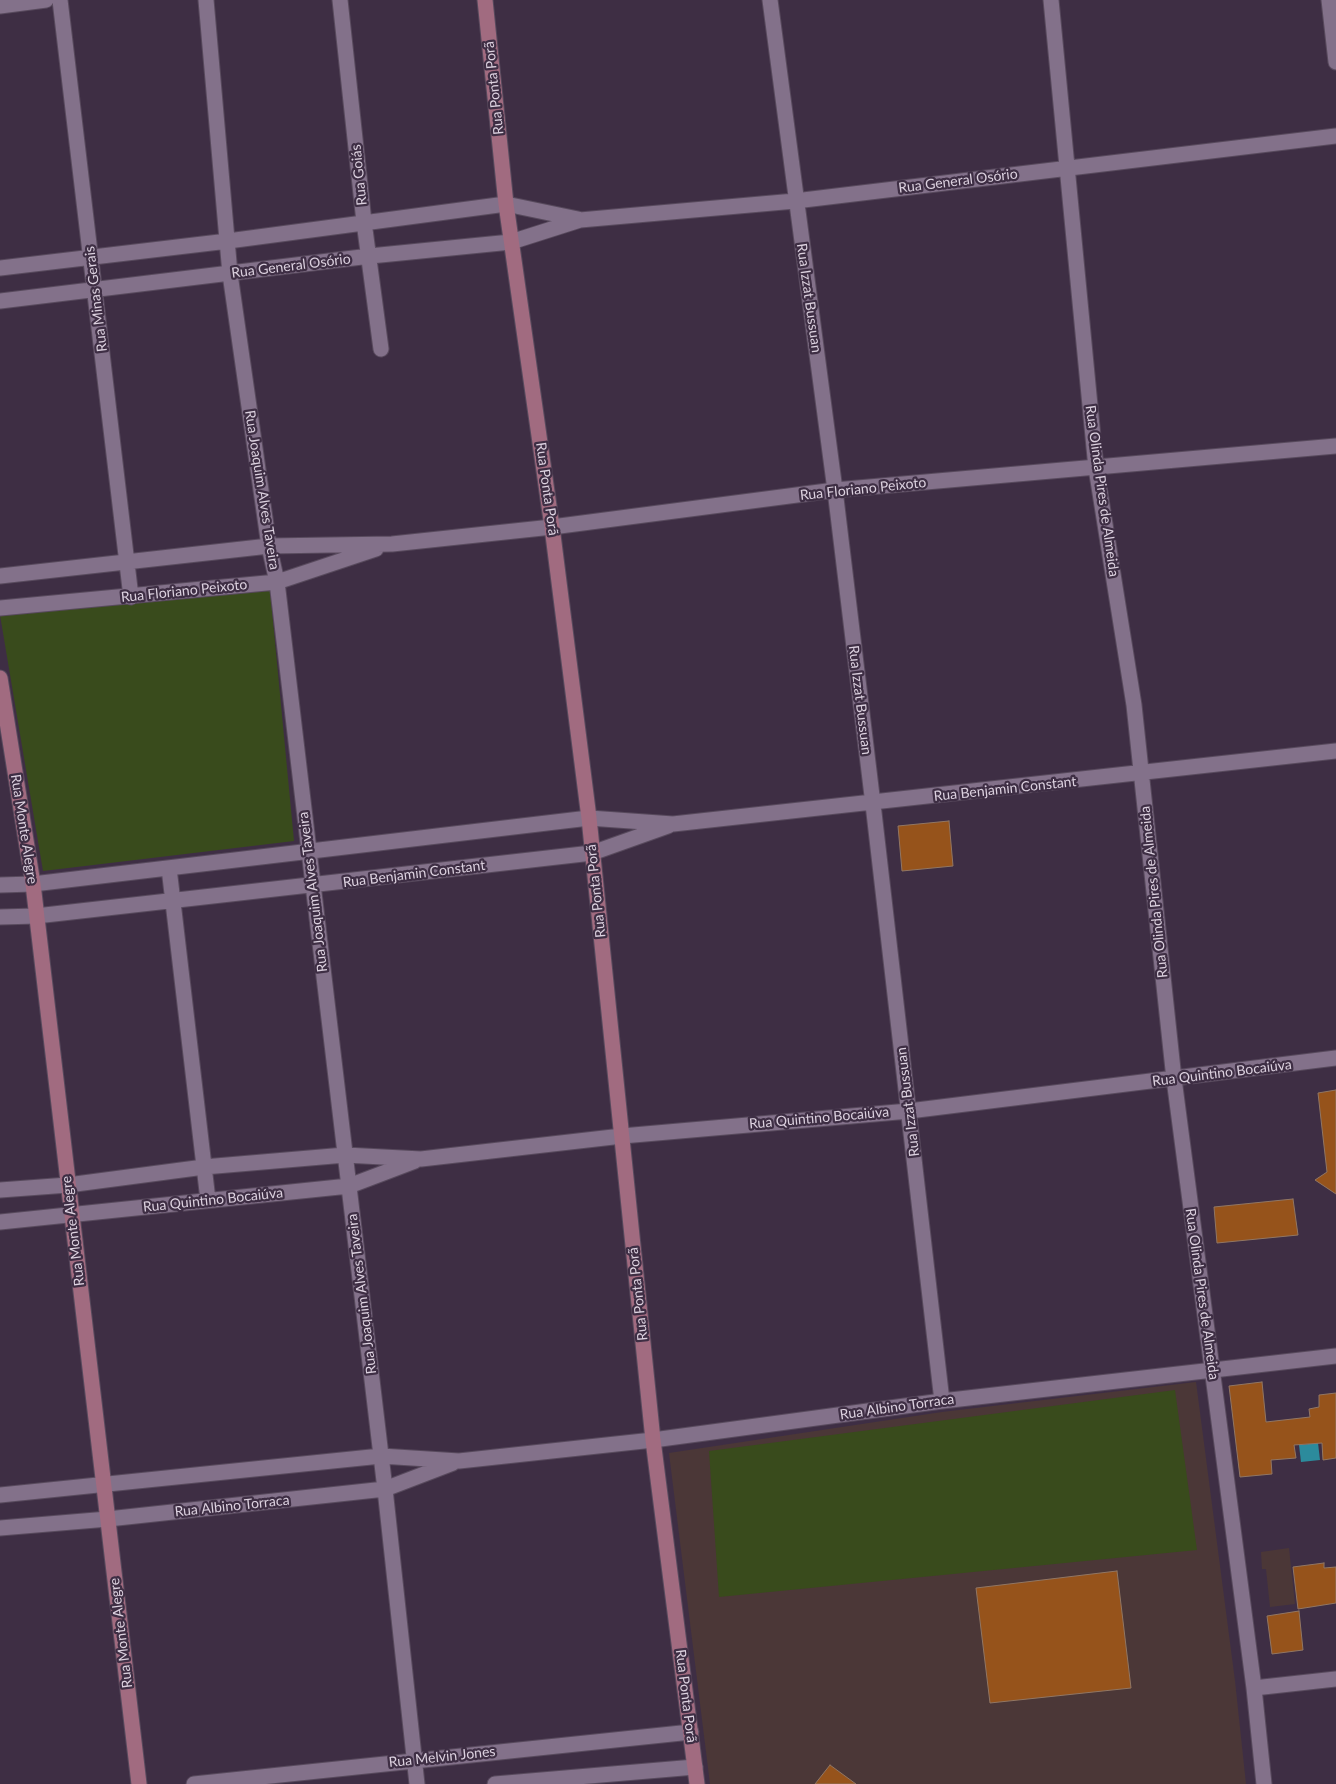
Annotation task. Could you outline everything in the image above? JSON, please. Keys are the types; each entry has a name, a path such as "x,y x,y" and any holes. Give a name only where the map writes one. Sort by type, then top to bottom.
{"street":[{"path":"0,6 46,0"},
{"name":"Rua Minas Gerais","path":"60,0 96,290 131,597"},
{"name":"Rua Joaquim Alves Taveira","path":"206,0 230,274 268,546 277,582 312,886 386,1489 417,1784"},
{"name":"Rua Goiás","path":"340,0 364,222 381,349"},
{"name":"Rua Ponta Porã","path":"485,0 506,204 552,527 589,818 653,1440 697,1784"},
{"name":"Rua Izzat Bussuan","path":"770,0 795,201 835,490 942,1401"},
{"name":"Rua Olinda Pires de Almeida","path":"1051,0 1069,168 1096,468 1134,705 1174,1079 1254,1688 1264,1784"},
{"path":"1329,0 1336,62"},
{"name":"Rua General Osório","path":"0,301 370,256 511,242 580,220 795,201 1336,136"},
{"name":"Rua General Osório","path":"0,268 228,241 506,204 580,220"},
{"name":"Rua Floriano Peixoto","path":"0,576 268,546 392,544 552,527 835,490 1336,446"},
{"name":"Rua Floriano Peixoto","path":"0,608 277,582 392,544"},
{"name":"Rua Monte Alegre","path":"0,678 32,884 139,1784"},
{"name":"Rua Benjamin Constant","path":"0,885 32,884 589,818 674,824 873,804 1336,751"},
{"name":"Rua Benjamin Constant","path":"0,917 36,916 592,853 674,824"},
{"path":"169,868 208,1200"},
{"name":"Rua Quintino Bocaiúva","path":"0,1190 68,1185 204,1167 345,1155 421,1159 622,1136 909,1110 1336,1058"},
{"name":"Rua Quintino Bocaiúva","path":"0,1222 349,1186 421,1159"},
{"name":"Rua Albino Torraca","path":"0,1495 104,1486 381,1456 459,1461 653,1440 942,1401 1212,1368 1336,1356"},
{"name":"Rua Albino Torraca","path":"0,1528 108,1519 386,1489 459,1461"},
{"path":"1254,1688 1336,1679"},
{"name":"Rua Melvin Jones","path":"194,1784 414,1759 690,1732"},
{"path":"495,1784 695,1766"}],"shaded area":[{"path":"1196,1382 1235,1681 1246,1784 710,1784 669,1453 942,1412"},
{"path":"1289,1548 1295,1604 1270,1607 1266,1569 1262,1569 1261,1552"}],"green space":[{"path":"270,590 294,841 43,871 0,615"},
{"path":"1175,1390 1197,1550 719,1597 709,1451"}],"water":[{"path":"1318,1443 1320,1460 1301,1462 1299,1445"}],"building":[{"path":"949,821 953,866 902,871 898,826"},
{"path":"1336,1090 1336,1194 1315,1180 1327,1172 1318,1093"},
{"path":"1293,1199 1298,1235 1217,1243 1214,1207"},
{"path":"1262,1382 1266,1422 1310,1417 1309,1409 1319,1407 1319,1395 1336,1393 1336,1458 1323,1460 1322,1443 1294,1445 1296,1458 1271,1460 1272,1474 1240,1477 1229,1386"},
{"path":"1324,1563 1324,1568 1336,1567 1336,1603 1298,1609 1293,1567"},
{"path":"1117,1571 1131,1688 990,1703 976,1588"},
{"path":"1299,1611 1303,1650 1272,1654 1267,1616"},
{"path":"830,1765 856,1784 815,1784"}]}
